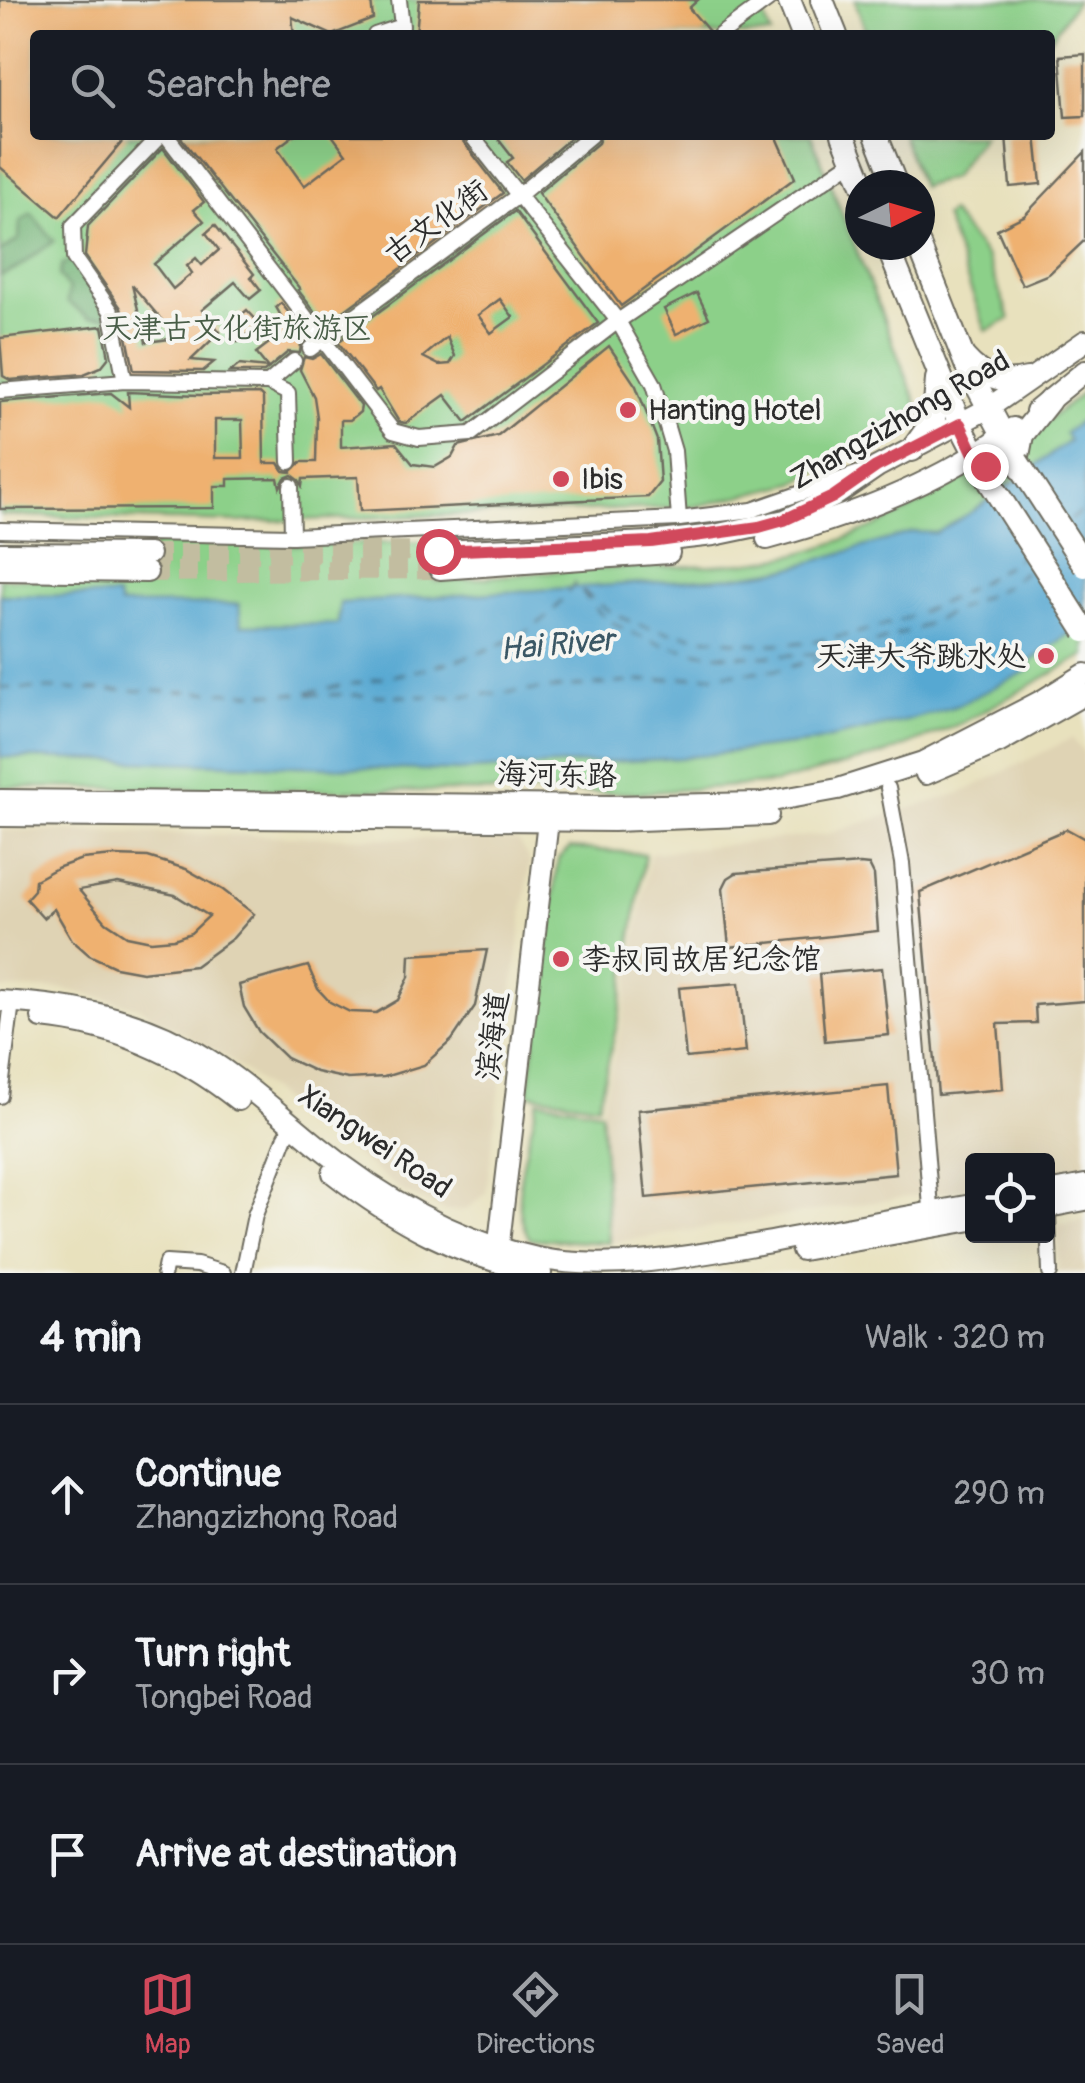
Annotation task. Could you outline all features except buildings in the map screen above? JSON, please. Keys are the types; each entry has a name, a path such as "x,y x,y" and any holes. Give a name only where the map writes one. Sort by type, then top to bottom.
{"main road":[{"path":"789,0 801,30"},
{"path":"822,0 834,30"},
{"path":"845,140 857,170"},
{"path":"878,140 890,170"},
{"path":"893,260 960,424 978,452 990,482 1085,631"},
{"path":"925,260 994,421 1085,566"},
{"path":"912,450 934,419 938,393 936,366"},
{"path":"1017,461 1022,435 1049,401"}],"street":[{"path":"399,0 402,30"},
{"path":"727,30 768,0"},
{"path":"125,381 111,311 74,258 73,226 158,140"},
{"path":"167,140 316,344 392,432 419,438 470,434 618,321 853,161"},
{"path":"475,140 618,321 654,384 674,451 679,519"},
{"name":"古文化街","path":"316,344 519,194 585,140"},
{"name":"Zhangzizhong Road","path":"1085,341 1038,374 994,421 978,452 885,498 802,529 762,540 608,560 439,560 651,542 784,520 833,497 876,467 960,424 994,421 1049,401 1085,371"},
{"path":"963,355 995,380 1006,382 1038,374"},
{"path":"268,384 292,363 288,393 290,462"},
{"path":"0,391 125,381 268,384 288,393"},
{"path":"0,530 292,536 679,519 752,510 876,467"},
{"path":"291,486 292,536"},
{"path":"0,552 148,563 0,570"},
{"name":"海河东路","path":"0,816 549,813 762,803 838,789 923,762 1085,674"},
{"name":"海河东路","path":"0,800 703,820 763,816 808,809 888,788 982,750 1085,694"},
{"path":"1044,719 1066,712 1085,714"},
{"path":"888,788 902,864 932,1220"},
{"name":"滨海道","path":"497,1261 549,813"},
{"path":"0,1096 6,1008"},
{"name":"Xiangwei Road","path":"6,1008 100,1028 146,1044 211,1079 404,1206 481,1242 497,1261 541,1273"},
{"path":"243,1273 255,1214 290,1131"},
{"path":"1055,1191 1085,1185"},
{"path":"1055,1209 1085,1200"},
{"name":"Xiangwei Road","path":"657,1273 932,1220 965,1208"},
{"name":"Xiangwei Road","path":"497,1261 640,1261 932,1220 965,1220"},
{"path":"1049,1243 1050,1273"},
{"path":"164,1273 166,1264 196,1265 223,1273"}],"shaded area":[{"path":"1072,738 1085,754 1085,1169 1055,1174 1055,1153 965,1153 965,1188 609,1243 601,1111 624,1015 650,853 827,834 963,792"},
{"path":"0,830 518,841 530,861 486,1193 466,1210 445,1211 404,1192 226,1057 136,1006 64,989 0,989"},
{"path":"1085,1220 1085,1273 1058,1273 1058,1225"}],"green space":[{"name":"天津古文化街旅游区","path":"0,0 758,0 769,30 30,30 30,140 813,140 845,221 845,260 860,260 921,414 794,483 694,507 237,522 0,515"},
{"path":"855,0 1077,0 1055,32 865,30"},
{"path":"904,140 979,140 952,178 935,183 935,170 915,170"},
{"path":"950,212 987,258 1010,319 986,331 944,216"},
{"path":"31,213 54,241 0,276 0,252 19,239 20,222"},
{"path":"72,260 107,312 106,317 89,318 67,302 69,289 59,276 62,265"},
{"path":"1085,391 1085,655 962,723 888,753 776,783 639,793 0,787 0,578 153,583 154,543 432,542 435,582 568,570 768,560 832,544 909,510 1020,441"},
{"name":"李叔同故居纪念馆","path":"570,848 645,854 620,1012 598,1105 528,1094 558,859"},
{"path":"538,1100 601,1111 609,1243 530,1239 523,1224 520,1189"}],"water":[{"name":"Hai River","path":"1085,417 1085,623 1028,663 1031,669 956,706 809,743 680,758 457,771 0,757 0,595 117,596 120,605 239,604 241,625 338,624 340,603 734,577 788,569 913,532 936,533 975,510 1069,441 1065,433"}],"ferry route":[{"path":"1070,520 1085,508"},
{"path":"583,591 613,613 658,630 751,643 799,643 901,620 965,591 1023,554"},
{"path":"0,688 451,697 776,670 849,652 918,628 1002,588 1031,567"},
{"path":"307,692 398,675 494,647 544,619 575,583 606,618 661,644 690,651 751,656 842,652"}],"tunnel":[{"path":"149,554 438,551"},
{"path":"147,572 440,569"}],"place":[{"name":"Hanting Hotel","path":"628,410"},
{"name":"Ibis","path":"561,479"},
{"name":"天津大爷跳水处","path":"1046,656"},
{"name":"李叔同故居纪念馆","path":"561,959"}],"route":[{"path":"438,551 651,542 759,527 833,497 876,467 960,424 974,454 982,450 985,466"}]}
